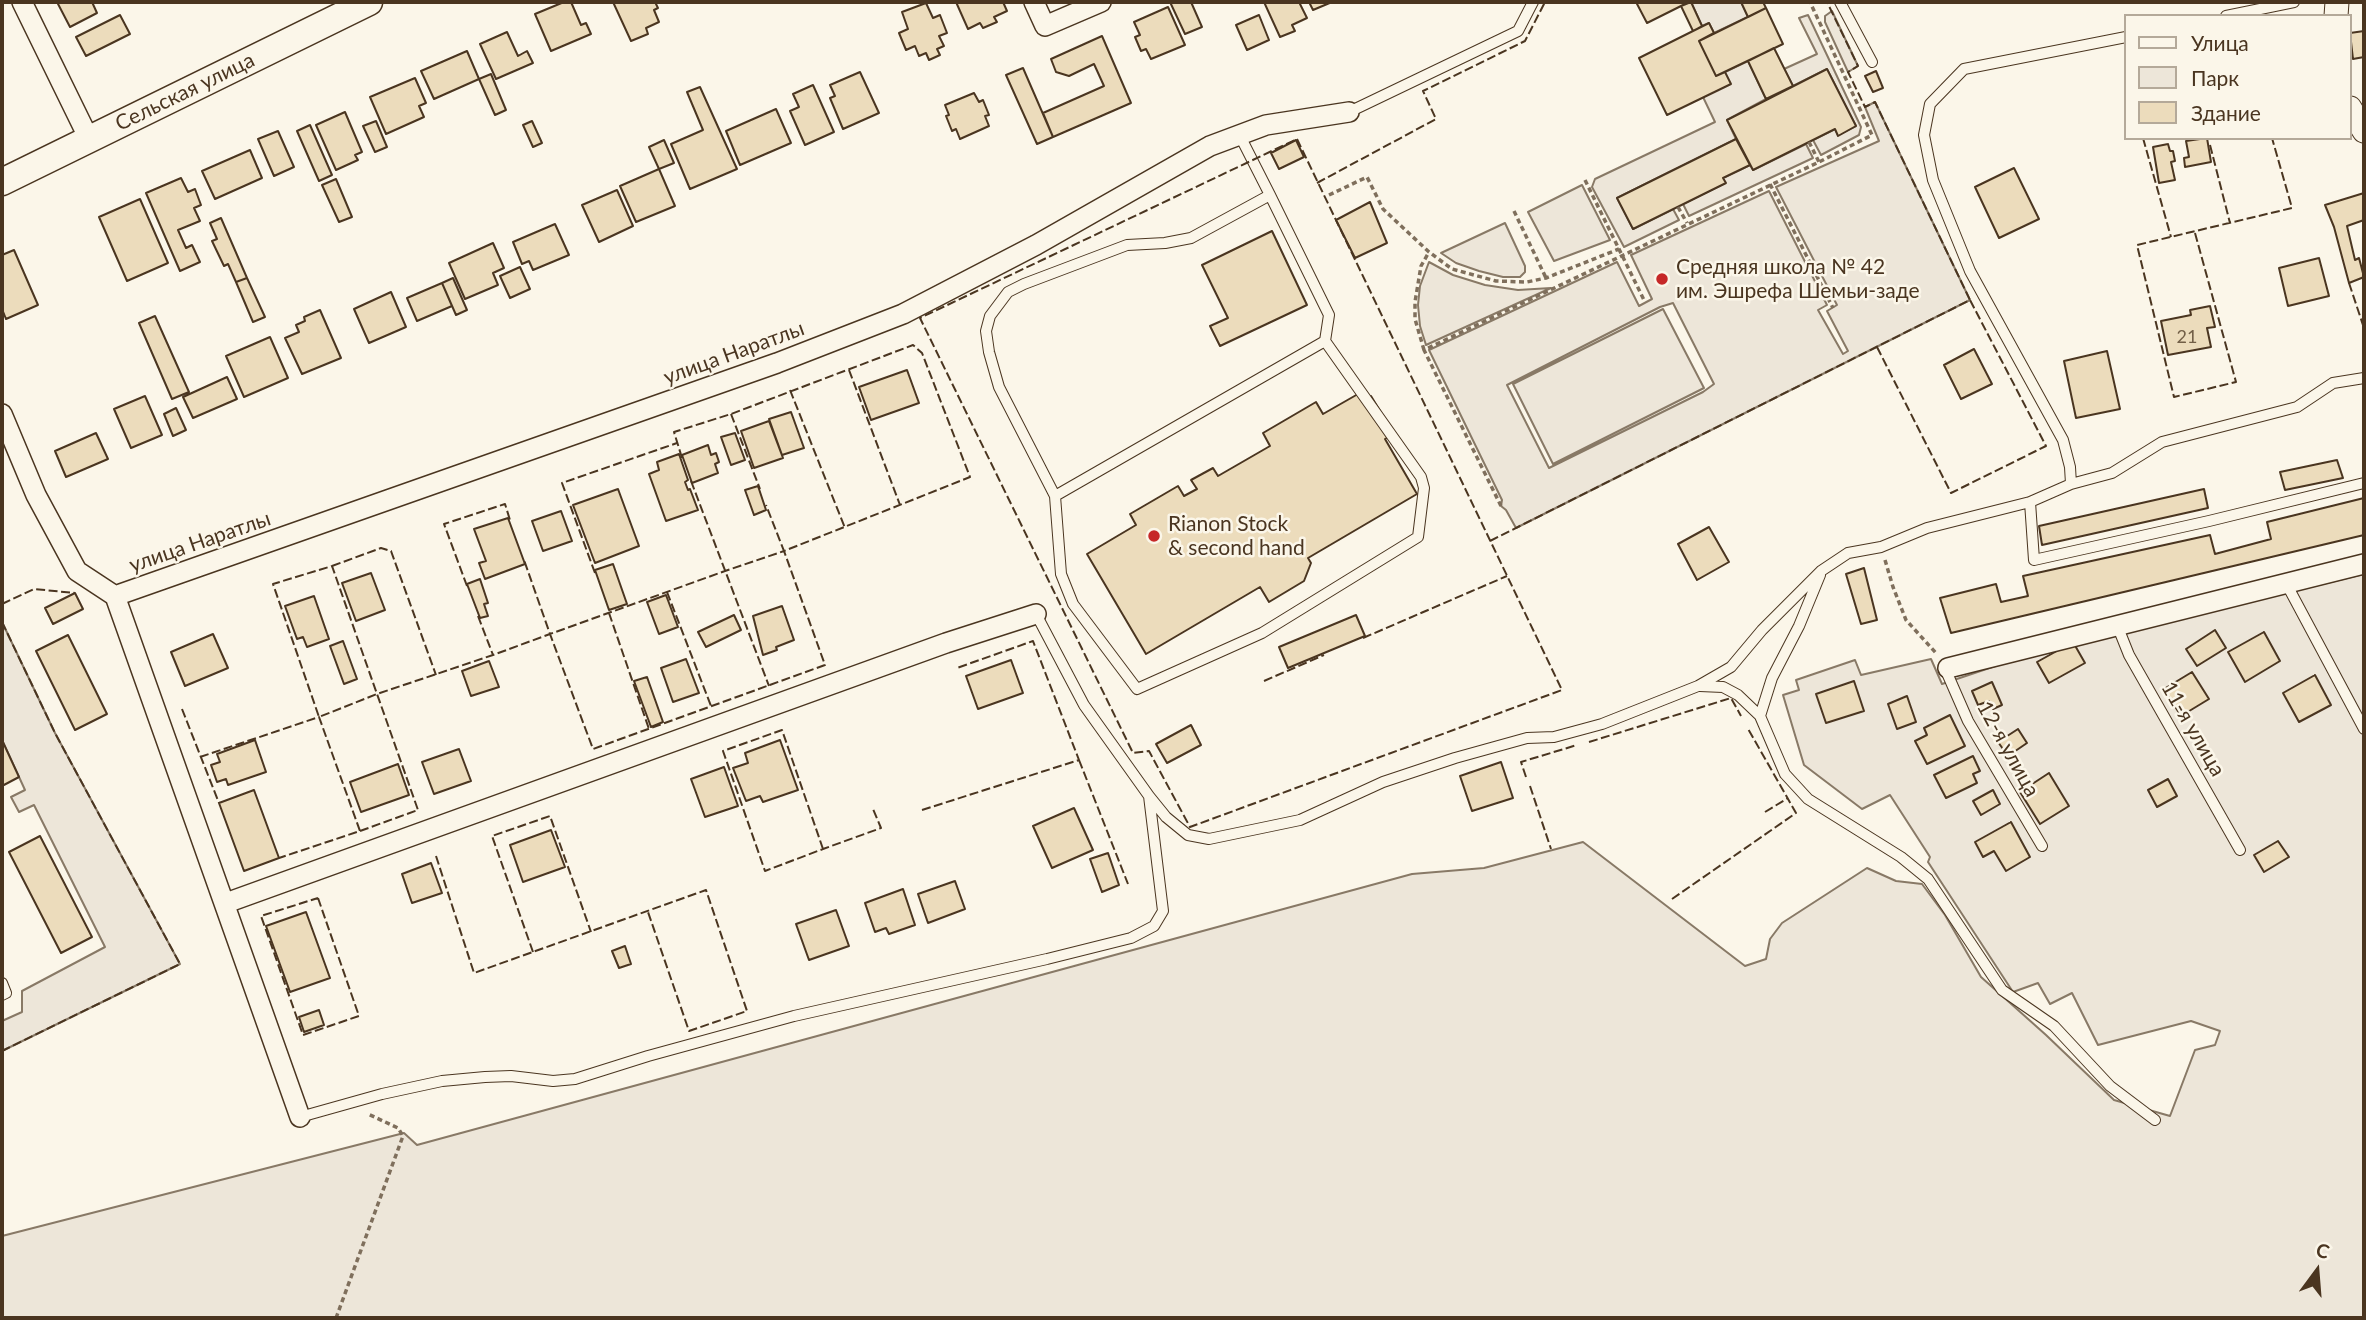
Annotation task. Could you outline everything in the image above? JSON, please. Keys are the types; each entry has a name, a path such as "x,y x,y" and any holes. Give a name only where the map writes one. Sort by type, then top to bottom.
{"main road":[{"name":"Сельская улица","path":"2,182 360,4"}],"street":[{"path":"22,2 89,139"},
{"path":"1034,2 1045,26 1101,2"},
{"path":"2352,111 2364,131"},
{"name":"улица Наратлы","path":"115,596 777,363 903,314 1036,245 1210,146 1239,134 1289,120 1349,112"},
{"path":"2,414 36,495 77,570 115,596 300,1117"},
{"path":"1948,668 2364,564"},
{"path":"226,903 946,643 1036,614"}],"lane":[{"path":"1349,112 1518,31 1533,2"},
{"path":"1840,2 1872,62"},
{"path":"2236,14 2294,2"},
{"path":"2071,484 2063,440 1970,271 1933,180 1924,135 1930,104 1964,69 2124,37"},
{"path":"1239,134 1270,195 1329,315 1325,341 1421,477 1424,488 1418,537 1262,633 1137,689 1073,604 1061,574 1055,496 999,387 986,331 990,316 1008,292 1024,284 1127,244 1166,243 1191,238 1270,195"},
{"path":"1055,496 1325,341"},
{"path":"1036,614 1084,705 1149,796 1166,817 1188,835 1209,839 1300,820 1382,782 1527,738 1554,737 1602,724 1698,686 1731,667 1762,630 1821,571 1848,553 1881,547 1927,528 2030,502 2071,484 2112,473 2162,442 2297,407 2333,383 2364,378"},
{"path":"2030,502 2034,560 2364,483"},
{"path":"1760,716 1772,678 1799,626 1821,571"},
{"path":"2287,585 2364,729"},
{"name":"11-я улица","path":"2117,625 2129,655 2240,850"},
{"name":"12-я улица","path":"1948,668 1947,673 1968,721 2042,846"},
{"path":"1698,686 1723,687 1738,695 1760,716 1785,774 1808,799 1901,857 1928,879 2003,990 2054,1026 2110,1086 2155,1120"},
{"path":"300,1117 370,1097 442,1081 498,1077 553,1081 575,1079 794,1016 1047,960 1131,938 1154,926 1163,911 1149,796"},
{"path":"2,983 6,993 2,995"}],"path":[{"path":"1424,350 1872,135 1810,2"},
{"path":"1814,10 1821,7"},
{"path":"1809,142 1819,162"},
{"path":"1329,195 1367,177 1383,209 1429,253 1452,269 1481,278 1511,282 1546,278 1619,249"},
{"path":"1585,180 1646,302"},
{"path":"1770,184 1833,307"},
{"path":"1678,206 1687,224"},
{"path":"1514,211 1546,278"},
{"path":"1429,253 1421,266 1415,302 1415,318 1424,350 1501,506"},
{"path":"1881,547 1906,620 1948,668"},
{"path":"336,1318 403,1136 398,1128 367,1114"}],"green space":[{"path":"1691,2 1741,2 1748,17 1714,33 1709,23 1702,26"},
{"path":"1832,11 1858,66 1848,72 1825,22 1825,16"},
{"path":"1808,15 1861,127 1859,135 1821,155 1813,140 1835,129 1838,135 1856,126 1827,69 1793,86 1784,69 1817,54 1799,18"},
{"path":"1748,61 1766,99 1727,120 1736,139 1617,198 1633,229 1673,209 1679,220 1624,247 1592,187 1595,179 1715,122 1703,97 1725,72"},
{"path":"1875,102 1970,300 1516,528 1501,506 1502,500 1429,350 1617,262 1639,306 1652,299 1631,255 1769,191 1827,305 1818,310 1843,354 1848,351 1827,311 1837,305 1776,187 1879,141 1865,107","holes":["1673,303 1714,384 1703,392 1549,468 1507,385 1660,307"]},
{"path":"1806,144 1813,158 1689,216 1683,204 1725,183 1723,178 1750,165 1753,170"},
{"path":"1582,185 1610,240 1554,261 1528,212"},
{"path":"1505,223 1525,266 1525,272 1520,277 1503,277 1479,271 1456,263 1441,253"},
{"path":"1429,262 1453,275 1485,285 1518,290 1551,288 1426,345 1420,326 1418,305 1420,286"},
{"path":"1663,309 1704,388 1553,464 1513,384"},
{"path":"2364,574 2364,1318 2,1318 2,1236 404,1133 417,1145 1412,874 1484,868 1583,842 1745,966 1766,959 1770,939 1782,923 1867,868 1896,881 1922,884 1945,915 1981,977 2114,1100 2170,1116 2195,1050 2215,1045 2220,1031 2191,1021 2098,1045 2072,993 2050,1004 2038,983 2013,992 1928,862 1930,857 1890,795 1862,809 1804,765 1783,695 1799,690 1796,680 1855,660 1861,675 1931,659 1942,684 2028,655"},
{"path":"2,622 55,733 180,964 2,1051 2,1021 22,1012 22,991 105,947 34,805 19,812 11,797 25,790 2,740"}],"building":[{"path":"57,2 92,2 97,13 70,27"},
{"path":"564,2 571,2 581,25 586,23 591,34 551,51 535,14"},
{"path":"613,2 655,2 658,8 654,10 659,22 646,28 648,34 631,41"},
{"path":"956,2 1003,2 1007,11 994,17 997,22 983,28 980,23 968,29"},
{"path":"1170,2 1191,2 1202,27 1185,34"},
{"path":"1264,2 1299,2 1307,18 1292,25 1295,31 1280,37"},
{"path":"1309,2 1332,2 1313,10"},
{"path":"1636,2 1689,2 1647,23"},
{"path":"1691,2 1702,26 1693,31 1681,6"},
{"path":"1741,2 1763,2 1766,8 1748,17"},
{"path":"926,3 933,18 940,15 947,33 939,36 944,46 937,49 940,55 929,60 926,53 919,56 915,46 906,50 899,33 908,29 902,12"},
{"path":"1168,7 1185,45 1151,59 1146,49 1141,51 1135,37 1140,35 1134,22"},
{"path":"1766,8 1783,44 1716,76 1699,41"},
{"path":"120,15 130,34 86,56 76,37"},
{"path":"1259,15 1269,40 1247,50 1236,25"},
{"path":"1709,23 1714,33 1699,41 1716,76 1725,72 1731,84 1667,115 1639,58"},
{"path":"2364,31 2364,57 2353,59 2352,33"},
{"path":"507,32 518,56 527,51 533,63 496,79 480,44"},
{"path":"1102,36 1131,103 1053,137 1043,113 1104,86 1094,64 1069,76 1056,72 1051,59"},
{"path":"1774,48 1793,86 1766,99 1748,61"},
{"path":"467,51 479,79 434,99 421,71"},
{"path":"1023,68 1053,137 1037,144 1006,75"},
{"path":"1827,69 1856,126 1838,136 1835,129 1753,170 1727,120"},
{"path":"1876,71 1883,88 1873,92 1865,76"},
{"path":"860,72 879,113 843,129 830,98 835,96 830,85"},
{"path":"491,74 506,110 495,115 479,79"},
{"path":"415,78 426,103 419,106 424,117 386,134 370,97"},
{"path":"813,85 834,132 805,145 790,111 799,107 793,94"},
{"path":"700,87 737,169 690,189 671,144 703,130 687,92"},
{"path":"974,93 979,102 983,100 989,115 985,116 989,126 960,139 956,129 952,131 945,105"},
{"path":"776,109 791,143 740,165 726,131"},
{"path":"345,112 362,152 355,155 358,160 336,170 316,125"},
{"path":"376,121 387,147 375,152 363,126"},
{"path":"532,121 542,143 533,147 523,125"},
{"path":"310,125 332,175 319,181 297,131"},
{"path":"278,131 294,167 274,176 258,139"},
{"path":"1736,139 1750,165 1723,178 1726,183 1633,229 1617,198"},
{"path":"664,140 674,163 659,169 649,147"},
{"path":"1296,140 1304,157 1279,169 1271,153"},
{"path":"2207,140 2211,162 2185,167 2184,158 2189,157 2186,141"},
{"path":"2168,144 2175,161 2171,162 2175,180 2159,183 2153,147"},
{"path":"250,150 262,178 215,199 202,171"},
{"path":"2014,168 2039,219 1999,238 1975,187"},
{"path":"659,169 675,206 636,222 620,186"},
{"path":"181,178 188,192 195,189 201,205 194,208 200,221 178,230 186,248 192,245 200,262 180,271 146,193"},
{"path":"336,179 352,217 339,222 322,185"},
{"path":"617,190 633,226 599,242 582,205"},
{"path":"2364,193 2364,220 2347,226 2355,260 2359,258 2364,277 2349,283 2334,227 2325,205"},
{"path":"140,199 168,263 127,281 99,217"},
{"path":"1370,202 1387,243 1355,258 1336,220"},
{"path":"221,218 247,278 236,282 228,264 224,266 212,241 217,239 210,223"},
{"path":"555,224 569,255 533,270 529,261 522,264 513,242"},
{"path":"1272,231 1307,305 1220,346 1210,326 1228,318 1202,265"},
{"path":"493,243 504,268 493,273 498,285 465,299 449,263"},
{"path":"14,250 38,305 6,319 2,309 2,255"},
{"path":"2319,258 2329,296 2288,306 2279,268"},
{"path":"520,267 530,289 510,298 500,276"},
{"path":"247,278 265,317 253,322 236,282"},
{"path":"453,278 467,310 456,315 442,283"},
{"path":"442,283 452,306 417,321 407,298"},
{"path":"391,292 406,327 369,343 354,309"},
{"path":"2210,306 2215,327 2207,328 2211,347 2168,355 2161,321 2191,315 2190,310"},
{"path":"320,310 341,358 302,374 285,338 299,332 296,325 305,321 304,317"},
{"path":"155,316 189,392 172,399 139,323"},
{"path":"270,337 288,378 244,397 226,356"},
{"path":"1974,349 1992,384 1961,399 1944,365"},
{"path":"2107,351 2120,409 2076,418 2064,361"},
{"path":"907,370 919,403 871,420 859,387"},
{"path":"227,377 237,399 193,418 183,397"},
{"path":"1358,394 1362,401 1371,396 1394,434 1385,439 1417,494 1308,558 1311,563 1304,581 1269,602 1260,587 1146,654 1087,554 1136,525 1130,514 1178,486 1184,496 1197,489 1191,480 1213,468 1218,476 1270,446 1263,433 1316,402 1323,414"},
{"path":"145,396 162,435 131,448 114,409"},
{"path":"176,408 186,430 173,436 164,414"},
{"path":"791,412 804,448 782,455 769,419"},
{"path":"769,421 783,458 754,468 741,431"},
{"path":"96,433 108,459 66,477 55,451"},
{"path":"735,433 745,460 731,465 721,437"},
{"path":"708,445 711,455 716,453 718,473 692,483 682,455"},
{"path":"679,454 688,480 685,482 698,510 666,521 649,474 659,470 657,462"},
{"path":"2337,460 2343,478 2285,490 2280,472"},
{"path":"758,486 766,510 754,515 745,490"},
{"path":"618,489 639,546 595,563 573,505"},
{"path":"2204,489 2208,508 2042,545 2039,526"},
{"path":"2364,498 2364,535 1951,633 1940,598 1996,584 2001,602 2028,596 2023,576 2210,535 2215,554 2271,539 2267,522"},
{"path":"561,511 572,541 543,551 532,521"},
{"path":"508,518 525,564 485,579 479,563 486,561 474,529"},
{"path":"1709,527 1729,562 1697,580 1678,544"},
{"path":"613,564 627,604 609,610 595,570"},
{"path":"1864,568 1877,620 1861,624 1846,574"},
{"path":"371,573 385,610 356,621 342,583"},
{"path":"480,579 488,603 484,604 488,616 480,618 467,584"},
{"path":"75,593 83,609 53,624 45,608"},
{"path":"666,595 678,627 659,634 647,602"},
{"path":"314,596 329,639 307,647 303,637 297,639 285,606"},
{"path":"782,606 794,640 763,655 753,616"},
{"path":"734,615 741,630 706,647 698,632"},
{"path":"1356,615 1365,636 1288,668 1279,647"},
{"path":"2215,630 2226,648 2197,666 2186,649"},
{"path":"2264,632 2280,661 2245,682 2228,652"},
{"path":"213,634 228,668 185,686 171,652"},
{"path":"68,635 107,714 75,730 36,651"},
{"path":"343,641 357,679 344,684 330,646"},
{"path":"2073,642 2085,663 2049,683 2037,662"},
{"path":"686,659 699,693 673,702 661,668"},
{"path":"1011,660 1023,693 978,709 966,676"},
{"path":"489,661 499,687 471,696 462,671"},
{"path":"2192,672 2209,699 2181,716 2164,689"},
{"path":"2315,675 2331,705 2299,722 2283,693"},
{"path":"647,677 663,722 651,727 634,681"},
{"path":"1854,681 1864,711 1826,723 1816,694"},
{"path":"1992,682 2002,705 1993,709 1989,701 1978,705 1972,691"},
{"path":"1907,696 1916,722 1897,729 1888,704"},
{"path":"1950,715 1965,746 1927,764 1915,741 1927,735 1924,728"},
{"path":"1191,725 1201,745 1167,763 1156,744"},
{"path":"2018,729 2027,743 2008,756 1998,742"},
{"path":"2,740 19,777 2,786"},
{"path":"255,740 266,772 228,785 226,779 217,782 211,765 220,762 217,754"},
{"path":"780,740 798,790 763,802 760,796 746,801 733,768 748,763 745,753"},
{"path":"459,749 471,781 434,794 422,762"},
{"path":"1973,756 1980,771 1973,774 1977,783 1946,798 1934,775"},
{"path":"1501,762 1513,798 1472,811 1460,776"},
{"path":"398,764 409,795 361,812 350,782"},
{"path":"724,767 738,806 705,817 691,779"},
{"path":"2049,773 2069,806 2040,824 2020,792"},
{"path":"2168,779 2177,796 2157,807 2148,790"},
{"path":"254,790 279,858 244,871 219,803"},
{"path":"1993,790 2000,804 1981,815 1973,801"},
{"path":"1074,808 1093,850 1052,868 1033,826"},
{"path":"2011,822 2030,857 2006,871 1994,851 1983,857 1975,842"},
{"path":"551,830 565,867 523,882 510,845"},
{"path":"40,836 92,937 61,953 9,852"},
{"path":"2278,841 2289,857 2264,872 2254,855"},
{"path":"1108,853 1119,885 1102,892 1090,859"},
{"path":"431,863 442,893 412,903 402,874"},
{"path":"955,881 965,909 928,923 918,894"},
{"path":"903,889 915,925 889,934 886,928 875,932 865,903"},
{"path":"836,910 849,946 809,960 796,924"},
{"path":"306,912 330,978 290,992 266,926"},
{"path":"625,946 631,964 619,968 612,951"},
{"path":"319,1010 324,1025 304,1032 299,1017"}],"fence":[{"path":"1317,183 1436,119 1423,91 1525,41 1545,2"},
{"path":"1490,541 1970,300 1875,102 1865,107 1848,72 1858,66 1827,2"},
{"path":"1297,139 1562,690 1190,827 1149,751 1133,753 920,318 1297,139"},
{"path":"2144,140 2171,237"},
{"path":"2195,233 2236,382 2174,397 2137,245 2292,208 2273,140"},
{"path":"2210,145 2230,223"},
{"path":"2349,283 2364,328"},
{"path":"1877,347 1951,493 2046,446 1970,300"},
{"path":"682,458 674,432 731,414 913,345 922,353 970,477 784,551 766,505"},
{"path":"849,370 900,505"},
{"path":"790,390 845,528"},
{"path":"731,414 760,489"},
{"path":"595,573 562,483 677,443"},
{"path":"691,481 769,686"},
{"path":"467,586 444,524 505,504 510,520"},
{"path":"332,566 381,548 391,551 436,675"},
{"path":"360,831 418,810 377,694 332,566 273,584 319,717 377,694 493,655 550,634 725,571 784,551 825,665 593,749 550,634 524,560"},
{"path":"1363,638 1507,576"},
{"path":"2,604 34,589 75,593"},
{"path":"667,592 711,706"},
{"path":"609,613 649,729"},
{"path":"478,616 493,655"},
{"path":"2,622 55,733 180,964 2,1051"},
{"path":"922,810 1079,760 1033,641 957,668"},
{"path":"1264,681 1324,655"},
{"path":"1589,742 1731,698 1741,716"},
{"path":"182,709 219,803"},
{"path":"200,757 319,717 360,831 279,858"},
{"path":"1672,899 1796,813 1747,727"},
{"path":"823,849 782,730 723,751 765,871 881,828 873,809"},
{"path":"1526,777 1521,762 1577,745"},
{"path":"1079,760 1128,884"},
{"path":"1530,786 1551,849"},
{"path":"1765,812 1788,798"},
{"path":"533,952 492,836 550,816 591,932"},
{"path":"436,856 474,973 706,890 747,1011 689,1031 648,912"},
{"path":"318,898 359,1016 303,1035 261,916 318,898"}],"place":[{"name":"Средняя школа № 42 им. Эшрефа Шемьи-заде","path":"1662,279"},
{"name":"Rianon Stock & second hand","path":"1154,536"}]}
